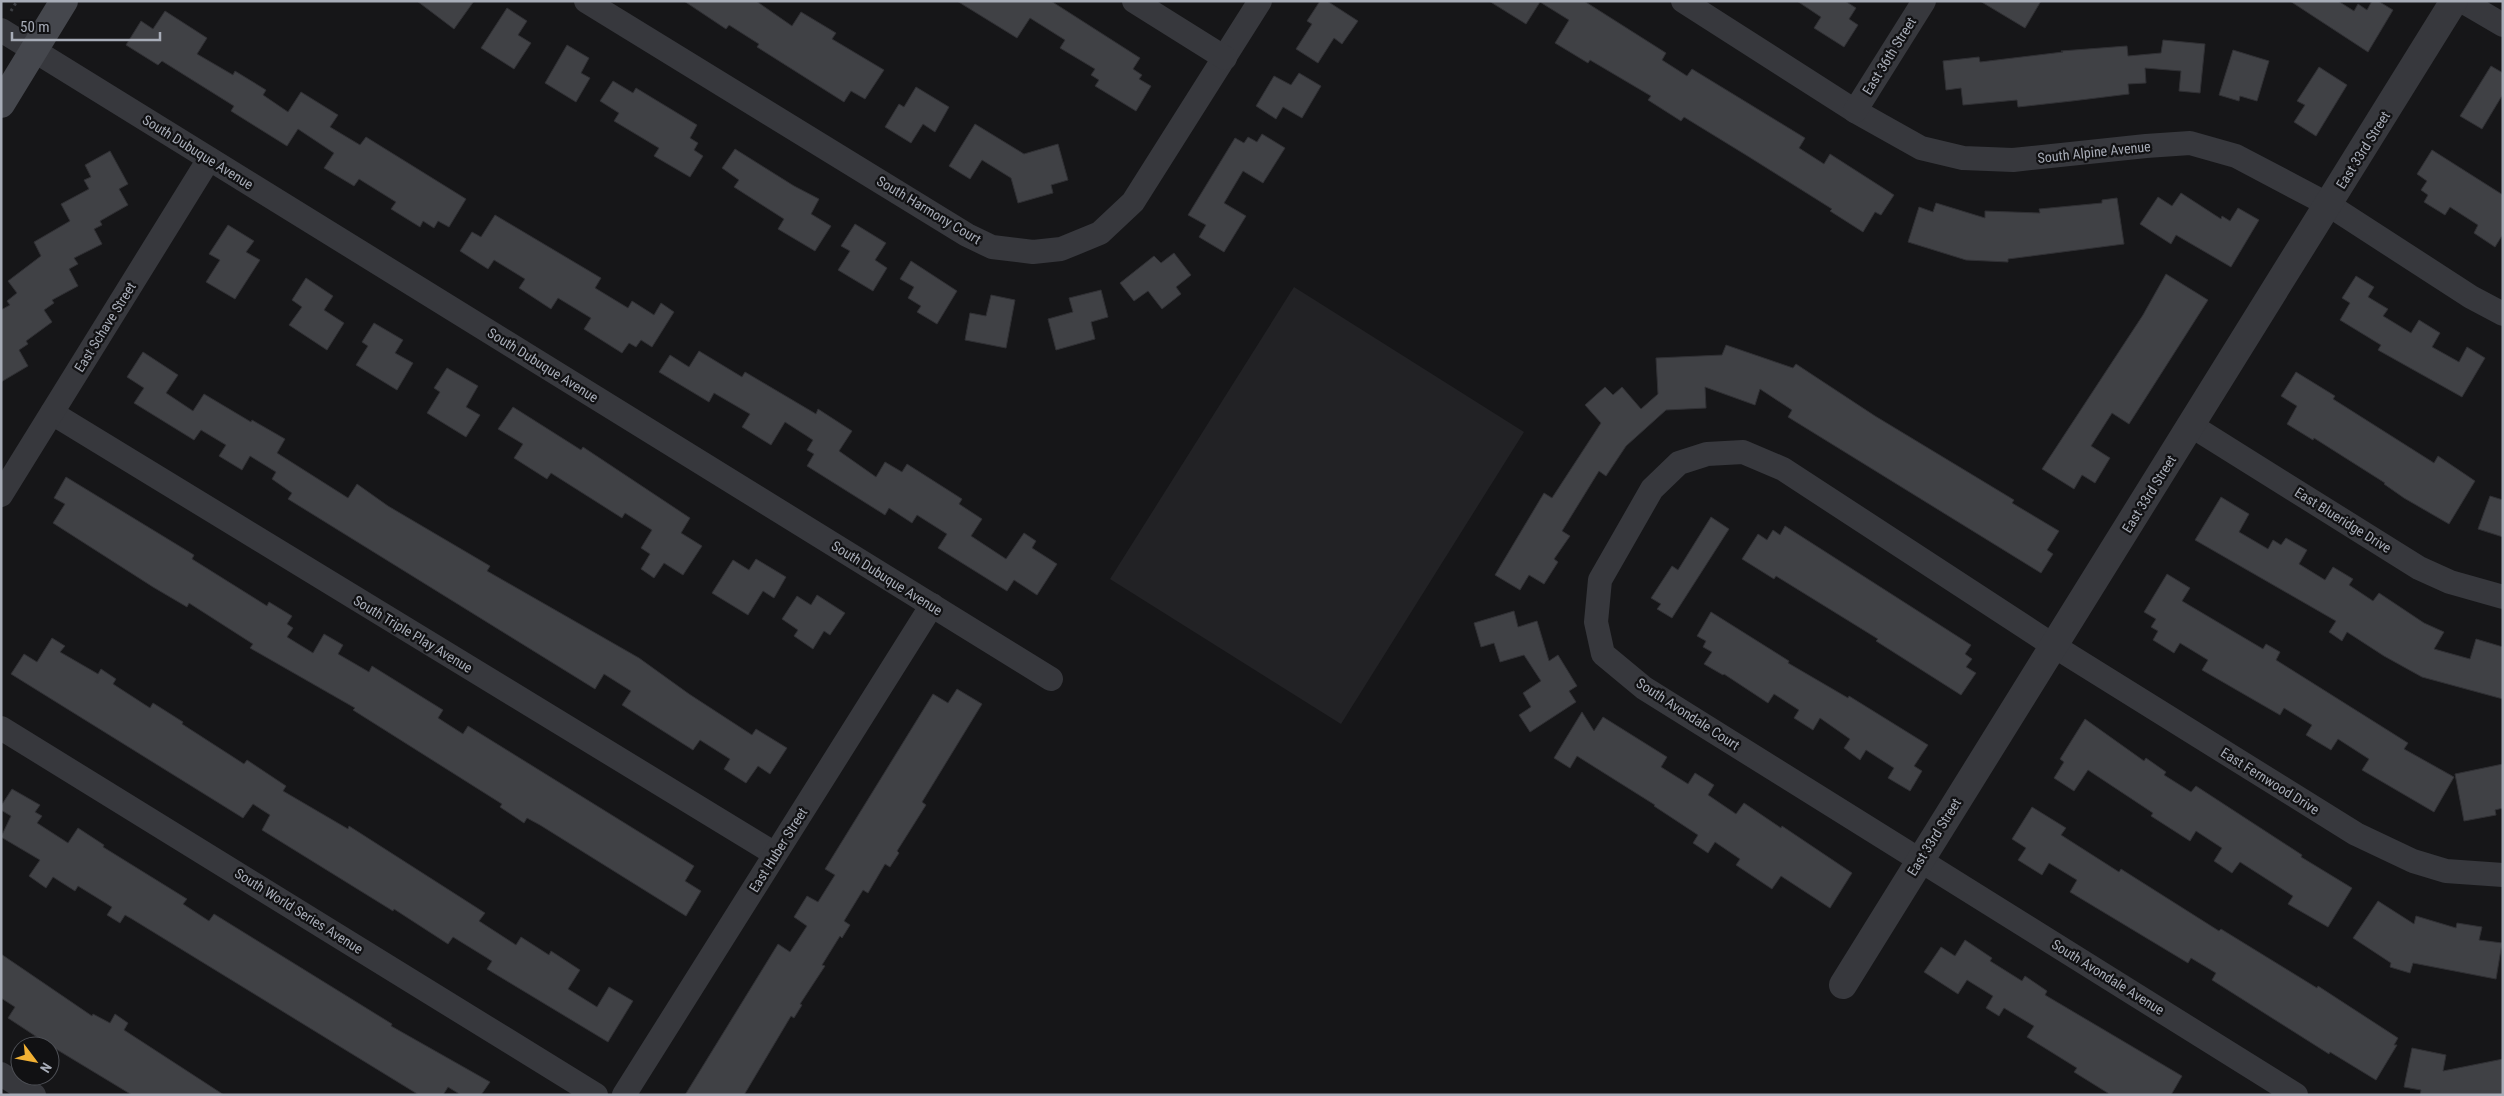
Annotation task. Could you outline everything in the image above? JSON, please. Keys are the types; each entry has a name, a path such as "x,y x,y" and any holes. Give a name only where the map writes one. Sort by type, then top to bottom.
{"main road":[{"path":"1,104 64,1"}],"street":[{"name":"South Harmony Court","path":"586,1 967,235 992,247 1033,252 1061,249 1100,232 1133,202 1260,1"},
{"path":"1134,1 1225,58"},
{"name":"South Alpine Avenue","path":"1683,1 1855,111 1921,148 1963,158 2013,160 2190,143 2236,156 2329,205 2471,297 2503,314"},
{"name":"East 36th Street","path":"1855,111 1924,1"},
{"name":"East 33rd Street","path":"1843,985 1919,860 2192,426 2454,1"},
{"path":"2462,1 2503,26"},
{"name":"South Dubuque Avenue","path":"1,30 1051,679"},
{"name":"East Schave Street","path":"1,495 208,159"},
{"name":"South Triple Play Avenue","path":"52,413 774,854"},
{"name":"East Blueridge Drive","path":"2192,426 2419,568 2450,582 2503,597"},
{"name":"South Avondale Court","path":"1919,860 1644,688 1603,654 1596,622 1600,580 1652,489 1679,463 1707,454 1744,452 1783,469 2054,646"},
{"name":"East Huber Street","path":"624,1095 932,605"},
{"name":"East Fernwood Drive","path":"2054,646 2356,834 2413,861 2446,871 2503,875"},
{"name":"South World Series Avenue","path":"1,728 596,1095"},
{"name":"South Avondale Avenue","path":"1919,860 2296,1095"},
{"path":"1,1074 34,1095"}],"shaded area":[{"path":"1294,287 1524,432 1341,724 1110,579"}],"building":[{"path":"417,1 474,1 454,29"},
{"path":"684,1 756,1 792,26 801,12 836,33 832,39 884,70 865,99 851,91 844,102 757,47 759,44 729,25 726,29"},
{"path":"957,1 1051,1 1140,58 1133,69 1142,75 1139,79 1151,86 1136,111 1095,86 1099,80 1091,75 1095,69 1060,48 1065,40 1030,18 1017,38"},
{"path":"1320,1 1327,1 1358,21 1342,44 1334,38 1318,63 1296,49 1312,24 1307,21"},
{"path":"1489,1 1584,1 1666,53 1662,60 1687,76 1692,69 1805,138 1799,148 1824,164 1830,154 1894,195 1881,215 1875,212 1863,232 1830,211 1832,209 1746,155 1684,117 1681,121 1648,100 1651,96 1590,60 1588,63 1555,43 1569,20 1540,2 1526,24"},
{"path":"1797,1 1845,1 1856,8 1849,19 1858,25 1844,47 1814,28 1821,17"},
{"path":"1980,1 2041,1 2025,28"},
{"path":"2290,1 2338,1 2354,11 2358,4 2367,10 2372,1 2378,1 2393,10 2368,52"},
{"path":"507,8 527,21 518,35 531,43 514,69 481,48"},
{"path":"165,11 207,38 197,54 233,75 235,71 266,90 263,95 288,112 301,92 338,115 330,127 360,145 366,137 466,199 449,227 438,221 434,228 423,221 420,227 391,209 396,202 359,179 354,186 324,168 334,153 298,129 287,146 231,111 234,106 162,61 158,65 126,45 141,21 153,29"},
{"path":"2163,40 2205,44 2200,93 2179,91 2181,71 2145,68 2146,83 2128,84 2129,94 2018,107 2017,100 1963,105 1961,88 1946,90 1943,61 1979,57 1980,62 2063,52 2061,51 2127,46 2128,56 2161,53"},
{"path":"567,45 589,58 581,73 590,78 576,102 545,83"},
{"path":"2233,50 2269,61 2257,101 2240,96 2239,101 2219,95"},
{"path":"2491,66 2503,73 2503,94 2482,129 2460,116"},
{"path":"2319,67 2347,85 2316,136 2294,122 2305,105 2297,101"},
{"path":"1299,73 1321,86 1302,118 1283,107 1276,119 1256,106 1274,76 1291,85"},
{"path":"613,81 633,93 636,88 697,125 690,138 698,143 694,150 703,156 690,177 654,156 659,148 614,121 619,113 600,101"},
{"path":"916,87 949,107 935,132 923,124 911,143 885,127 899,104 904,107"},
{"path":"975,124 1024,154 1058,144 1068,180 1051,185 1053,193 1018,203 1011,178 982,160 970,179 949,166"},
{"path":"1262,134 1285,148 1263,183 1243,171 1224,203 1246,216 1224,252 1199,237 1206,225 1188,215 1235,138 1244,143 1248,137 1257,142"},
{"path":"735,149 794,186 819,199 811,214 831,226 815,251 778,229 784,219 734,187 739,180 722,168"},
{"path":"2432,150 2503,195 2503,234 2495,247 2474,233 2478,225 2450,207 2445,215 2424,202 2428,195 2421,190 2427,181 2417,174"},
{"path":"110,151 128,184 119,189 128,205 100,221 102,225 94,229 102,244 74,258 78,264 69,269 78,286 52,300 54,303 44,310 52,322 26,341 28,344 19,350 28,366 1,382 1,310 10,305 7,301 17,293 8,281 41,256 34,242 70,221 61,204 89,189 84,180 91,177 85,165"},
{"path":"2181,193 2221,219 2222,216 2230,221 2238,208 2259,220 2231,267 2176,235 2171,244 2140,224 2158,197 2172,206"},
{"path":"2117,198 2124,244 2008,259 2008,262 1966,260 1908,242 1919,207 1933,212 1936,203 1985,218 1985,211 2040,213 2039,209 2102,203 2102,200"},
{"path":"495,215 601,278 595,288 628,308 632,301 654,315 661,303 674,312 652,347 641,340 636,347 629,343 622,353 584,329 591,318 558,298 551,309 519,288 525,279 494,260 488,269 460,251 472,232 481,237"},
{"path":"855,224 886,243 875,260 887,268 873,291 838,270 850,251 841,246"},
{"path":"228,225 254,241 246,252 260,260 235,299 206,282 220,260 209,254"},
{"path":"1174,253 1191,275 1176,287 1181,294 1162,309 1148,291 1134,301 1120,283 1154,256 1161,263"},
{"path":"911,261 957,291 937,324 917,312 921,306 908,298 914,287 900,279"},
{"path":"2166,274 2208,300 2129,424 2112,413 2091,446 2110,458 2095,483 2082,475 2074,489 2042,469 2143,315"},
{"path":"2356,276 2374,287 2368,297 2388,309 2383,316 2411,333 2419,320 2440,333 2432,347 2459,362 2467,347 2485,358 2462,397 2378,350 2381,345 2340,320 2350,303 2342,298"},
{"path":"306,278 333,296 324,310 344,323 327,350 289,325 302,307 292,300"},
{"path":"1101,290 1108,317 1091,322 1095,339 1056,350 1048,319 1073,312 1069,298"},
{"path":"991,295 1015,300 1006,348 965,340 970,313 986,316"},
{"path":"374,323 403,340 395,353 413,363 397,390 356,365 368,346 362,342"},
{"path":"1726,345 1793,368 1796,364 1875,416 2014,500 2012,503 2059,531 2047,550 2053,554 2041,573 1788,417 1792,410 1760,389 1755,405 1705,387 1706,408 1666,410 1626,446 1606,476 1599,471 1562,531 1570,536 1554,559 1558,562 1544,584 1529,575 1520,590 1495,575 1544,493 1552,498 1601,423 1585,405 1605,387 1613,395 1622,387 1641,409 1658,394 1656,358 1722,355"},
{"path":"699,351 742,377 745,372 816,414 818,409 852,431 839,451 876,477 885,462 902,472 907,464 962,499 959,504 982,519 971,536 1006,559 1024,533 1036,541 1032,548 1057,564 1037,595 1014,580 1007,591 938,548 947,534 917,515 912,523 889,508 885,515 807,466 814,454 807,450 813,440 785,422 771,445 742,427 750,414 714,393 709,402 659,372 670,355 689,367"},
{"path":"143,352 178,375 166,393 193,411 204,394 251,422 252,420 285,439 277,453 348,498 357,484 388,506 490,566 487,571 639,658 689,694 752,735 756,729 787,748 770,774 758,766 746,783 724,769 730,759 700,740 693,750 622,705 631,691 604,674 595,689 288,499 292,493 272,479 276,472 250,456 242,470 219,456 226,445 201,430 194,440 134,403 144,388 127,377"},
{"path":"447,368 478,386 466,407 480,415 466,437 427,413 440,392 434,388"},
{"path":"2296,372 2335,396 2333,399 2434,463 2438,456 2475,481 2449,524 2404,498 2385,483 2314,438 2313,440 2287,424 2297,406 2281,396"},
{"path":"513,407 581,450 583,447 690,518 681,533 702,546 683,575 664,563 654,578 641,569 650,554 641,548 652,530 625,513 622,518 551,473 547,479 514,458 523,444 498,429"},
{"path":"66,477 194,555 192,559 267,606 269,602 292,616 287,624 293,628 287,637 313,653 324,634 343,645 338,654 369,672 372,666 443,710 438,718 463,734 468,726 694,866 685,881 701,891 686,916 540,825 527,818 524,823 500,807 502,804 353,710 355,708 250,648 253,644 189,603 187,607 53,523 65,504 54,498"},
{"path":"2490,496 2503,500 2503,537 2478,529"},
{"path":"2221,497 2249,514 2239,532 2268,549 2273,540 2281,545 2286,538 2307,550 2299,564 2325,580 2333,567 2353,579 2349,585 2373,601 2379,593 2424,623 2444,632 2434,649 2470,659 2476,639 2503,647 2503,699 2422,677 2384,656 2347,632 2342,641 2329,632 2336,621 2195,540"},
{"path":"1711,517 1729,529 1672,618 1657,609 1661,604 1651,598 1672,566 1678,570"},
{"path":"1785,526 1971,645 1965,654 1972,659 1966,667 1976,673 1961,695 1876,641 1878,639 1776,576 1774,579 1742,559 1758,534 1767,540 1773,530 1780,535"},
{"path":"756,559 786,577 774,598 763,591 748,615 712,593 733,560 749,570"},
{"path":"2167,574 2190,588 2182,601 2263,649 2266,644 2280,652 2276,660 2408,743 2404,749 2454,777 2434,812 2362,770 2369,759 2338,739 2331,750 2306,735 2312,725 2284,708 2280,715 2202,670 2208,660 2180,643 2174,653 2153,640 2158,631 2151,627 2156,619 2144,612"},
{"path":"817,595 845,613 830,635 824,631 813,649 794,636 798,630 782,619 797,596 811,605"},
{"path":"1514,611 1518,627 1537,621 1549,661 1558,655 1577,686 1569,691 1576,702 1530,732 1519,715 1531,707 1523,693 1541,681 1524,655 1500,662 1494,643 1481,647 1474,623"},
{"path":"1711,612 1789,661 1788,663 1848,698 1849,696 1928,745 1914,766 1922,771 1910,791 1888,778 1894,768 1866,750 1860,760 1844,748 1850,739 1820,718 1813,730 1794,718 1799,710 1774,694 1768,703 1724,674 1704,664 1712,652 1703,647 1706,641 1697,636"},
{"path":"52,638 65,646 60,652 98,674 101,669 116,679 113,684 150,708 153,703 244,764 247,760 286,786 283,791 348,829 349,826 485,913 479,921 516,945 521,937 549,955 551,951 580,970 568,989 597,1007 609,987 633,1001 608,1042 487,969 492,961 453,937 448,944 394,909 393,911 262,830 270,815 253,804 243,818 11,674 24,654 37,662"},
{"path":"957,689 982,704 922,802 926,805 897,851 899,853 890,867 885,864 868,893 863,890 844,921 850,925 842,938 840,936 822,965 825,966 800,1004 802,1005 794,1018 791,1016 744,1095 685,1095 778,944 790,952 807,926 794,917 807,896 818,902 835,875 825,869 933,694 948,703"},
{"path":"1582,712 1594,731 1603,717 1667,757 1661,767 1688,784 1695,773 1714,785 1708,795 1736,814 1744,803 1852,873 1830,908 1781,876 1772,889 1736,865 1740,859 1715,842 1708,853 1693,843 1698,835 1655,805 1577,756 1570,768 1554,758"},
{"path":"2085,719 2144,761 2146,758 2166,772 2164,775 2191,792 2196,786 2302,855 2301,857 2352,888 2328,927 2288,904 2293,896 2240,862 2232,873 2214,861 2222,848 2196,831 2190,841 2151,816 2153,813 2088,770 2074,791 2054,778 2064,762 2060,759"},
{"path":"2503,764 2503,808 2495,810 2496,815 2464,821 2455,774"},
{"path":"12,789 40,805 35,812 42,816 37,823 68,843 78,828 104,845 103,847 187,899 183,904 209,921 214,914 392,1024 391,1026 490,1082 481,1095 461,1095 448,1087 443,1095 419,1095 132,919 125,915 120,923 107,915 112,907 78,886 75,891 53,877 46,888 29,876 40,860 1,837 11,816 1,810 1,806"},
{"path":"2032,807 2066,828 2061,835 2119,872 2121,869 2219,931 2221,929 2317,988 2318,986 2398,1038 2394,1045 2397,1045 2376,1080 2330,1052 2329,1054 2212,980 2216,973 2191,958 2188,963 2070,892 2077,880 2049,863 2042,875 2018,860 2026,848 2012,839"},
{"path":"2378,901 2414,924 2416,916 2456,928 2457,923 2482,927 2479,940 2502,943 2496,979 2413,963 2410,973 2390,967 2391,963 2353,938"},
{"path":"1965,940 1992,958 1990,961 2022,981 2025,976 2047,991 2045,995 2182,1076 2171,1095 2111,1095 2074,1072 2077,1068 2027,1037 2034,1026 2004,1008 1999,1016 1986,1008 1993,996 1967,980 1958,994 1924,972 1941,947 1955,956"},
{"path":"1,954 92,1016 93,1014 110,1023 115,1014 128,1023 124,1030 224,1095 132,1095 60,1051 60,1036 35,1036 8,1018 15,1007 1,998"},
{"path":"2412,1048 2446,1055 2443,1071 2503,1059 2503,1095 2420,1095 2421,1090 2404,1087"}]}
